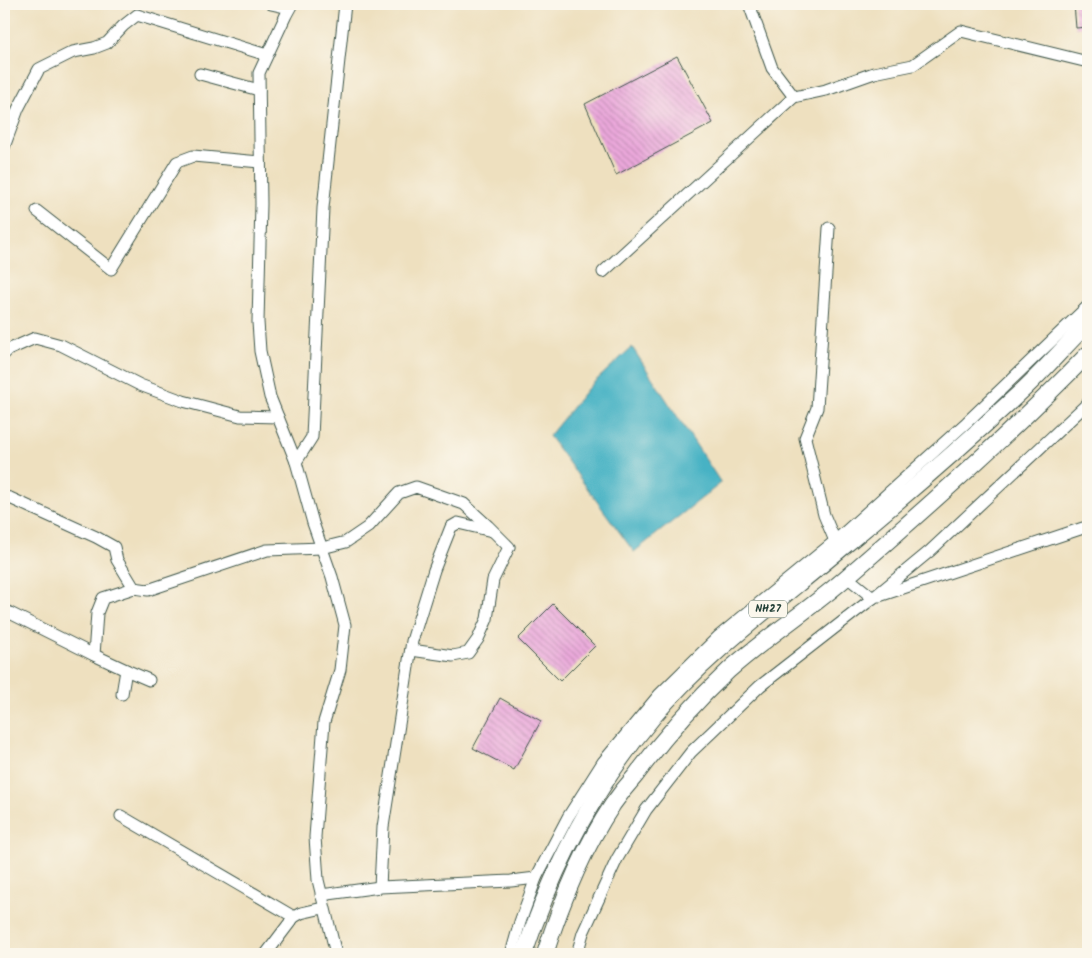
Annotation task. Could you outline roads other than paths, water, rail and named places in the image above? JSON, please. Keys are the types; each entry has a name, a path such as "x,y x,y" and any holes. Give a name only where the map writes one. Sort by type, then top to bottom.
{"highway":[{"name":"NH27","path":"524,954 551,881 576,829 608,778 653,716 681,686 738,633 902,498 966,442 1027,386 1088,323"},
{"name":"NH27","path":"545,954 553,930 589,847 613,804 652,752 698,700 731,669 847,577 1042,401 1088,354"}],"street":[{"path":"271,4 291,6 259,73 258,322 260,351 270,397 296,462 299,478 332,577 344,625 340,670 324,722 315,837 318,880 336,954"},
{"path":"296,462 312,436 323,208 344,4"},
{"path":"748,4 772,68 794,97"},
{"path":"4,147 18,109 38,69 73,52 94,48 107,42 122,26 137,15 268,55"},
{"path":"603,272 794,97 826,90 874,73 913,65 961,31 1088,62"},
{"path":"200,74 259,90"},
{"path":"37,211 111,269 177,162 193,156 260,162"},
{"path":"829,228 817,408 805,438 824,515 835,542"},
{"path":"511,954 536,878 568,817 603,762 659,695 719,636 835,542 968,422 1088,306"},
{"path":"4,354 8,350 35,338 61,345 140,385 184,401 240,416 278,417"},
{"path":"576,954 583,933 617,859 646,810 691,752 760,686 930,551 1088,403"},
{"path":"94,655 97,613 103,598 134,588 148,590 267,550 322,548 346,542 368,527 399,493 416,487 464,504 494,531 509,548 493,580 487,619 478,640 468,653 453,656 411,650"},
{"path":"4,497 88,533 114,547 117,560 134,588"},
{"path":"380,887 383,827 412,642 434,570 451,528 458,523 494,531"},
{"path":"872,598 1083,528 1088,528"},
{"path":"847,577 872,598"},
{"path":"4,610 149,680"},
{"path":"122,694 126,670"},
{"path":"121,816 294,917"},
{"path":"321,895 380,887 536,878"},
{"path":"266,954 294,917 301,913 324,908"}],"water":[{"path":"632,347 721,483 634,552 549,436 588,388"}]}
